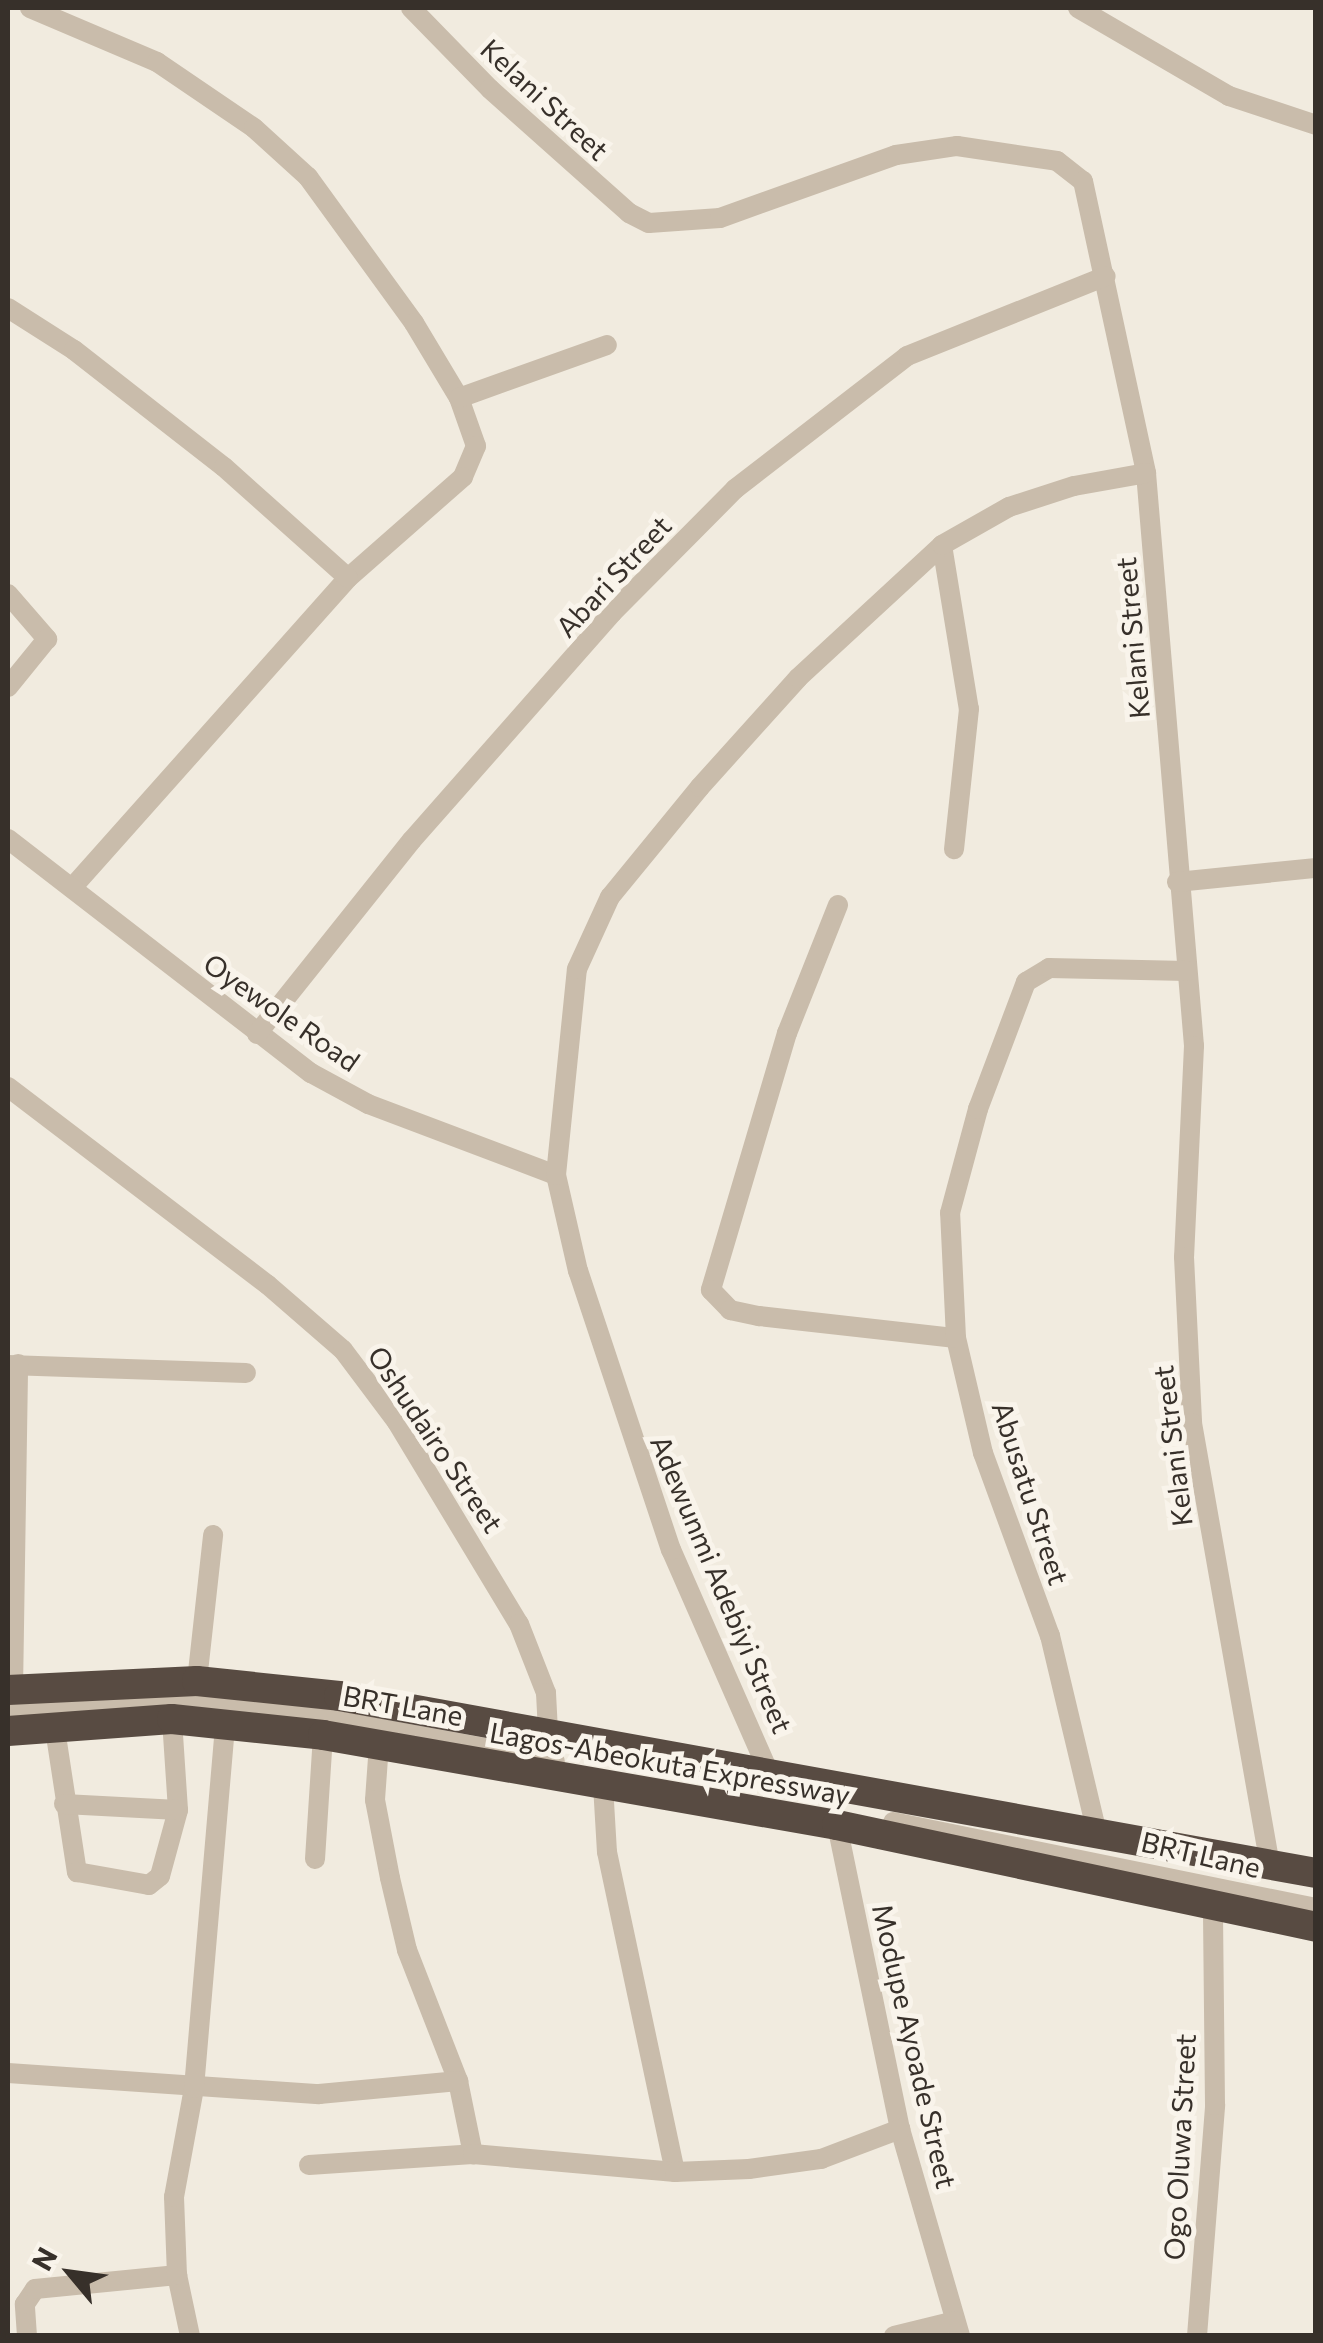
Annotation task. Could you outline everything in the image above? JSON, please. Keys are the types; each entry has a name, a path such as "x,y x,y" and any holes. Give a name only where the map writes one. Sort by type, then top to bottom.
{"highway":[{"name":"Lagos-Abeokuta Expressway","path":"9,1695 197,1682 322,1694 1316,1874"},
{"name":"Lagos-Abeokuta Expressway","path":"8,1731 172,1719 225,1728 323,1735 837,1826 1316,1926"}],"street":[{"path":"30,8 157,62 308,176 404,308 459,398 476,446 464,477 348,578 72,888"},
{"name":"Kelani Street","path":"411,8 490,89 629,213 649,223 720,218 896,155 957,146 1074,167 1084,181 1146,473 1177,882 1194,1046 1184,1257 1192,1423 1270,1868"},
{"path":"1078,8 1229,96 1316,125"},
{"name":"Abari Street","path":"257,1034 412,840 612,614 735,489 906,356 1106,276"},
{"path":"8,308 74,350 224,467 348,578"},
{"path":"459,398 606,344"},
{"name":"Adewunmi Adebiyi Street","path":"770,1775 671,1550 618,1406 556,1175 577,970 610,898 798,678 942,545 1009,507 1074,486 1146,473"},
{"path":"942,545 969,709 954,848"},
{"path":"8,594 47,639 8,687"},
{"name":"Oyewole Road","path":"8,838 257,1034 368,1104 556,1175"},
{"path":"1177,882 1316,868"},
{"path":"838,905 787,1033 712,1290 730,1310 759,1316 956,1338"},
{"name":"Abusatu Street","path":"1097,1833 1050,1636 983,1453 956,1338 950,1213 978,1109 1026,982 1049,968 1187,971"},
{"name":"Oshudairo Street","path":"8,1086 268,1284 343,1350 397,1422 518,1624 546,1694 548,1732"},
{"path":"9,1695 13,1365 246,1373"},
{"path":"197,1682 213,1534"},
{"name":"BRT Lane","path":"9,1695 247,1704 1104,1861 1316,1908"},
{"path":"55,1729 77,1872 149,1885 160,1876 178,1810 172,1719"},
{"path":"190,2336 177,2275 174,2198 194,2088 225,1728"},
{"path":"8,1731 8,1749"},
{"path":"315,1859 323,1735"},
{"path":"379,1744 376,1800 407,1950 458,2081 473,2154"},
{"path":"603,1785 611,1869 675,2172"},
{"path":"64,1804 178,1810"},
{"name":"Modupe Ayoade Street","path":"837,1826 900,2129 958,2328"},
{"name":"Ogo Oluwa Street","path":"1197,2336 1214,2105 1213,1902"},
{"path":"8,2073 319,2094 458,2081"},
{"path":"309,2165 473,2154 675,2172 820,2158 900,2129"},
{"path":"27,2336 25,2304 35,2289 177,2275"},
{"path":"894,2336 958,2328"}]}
